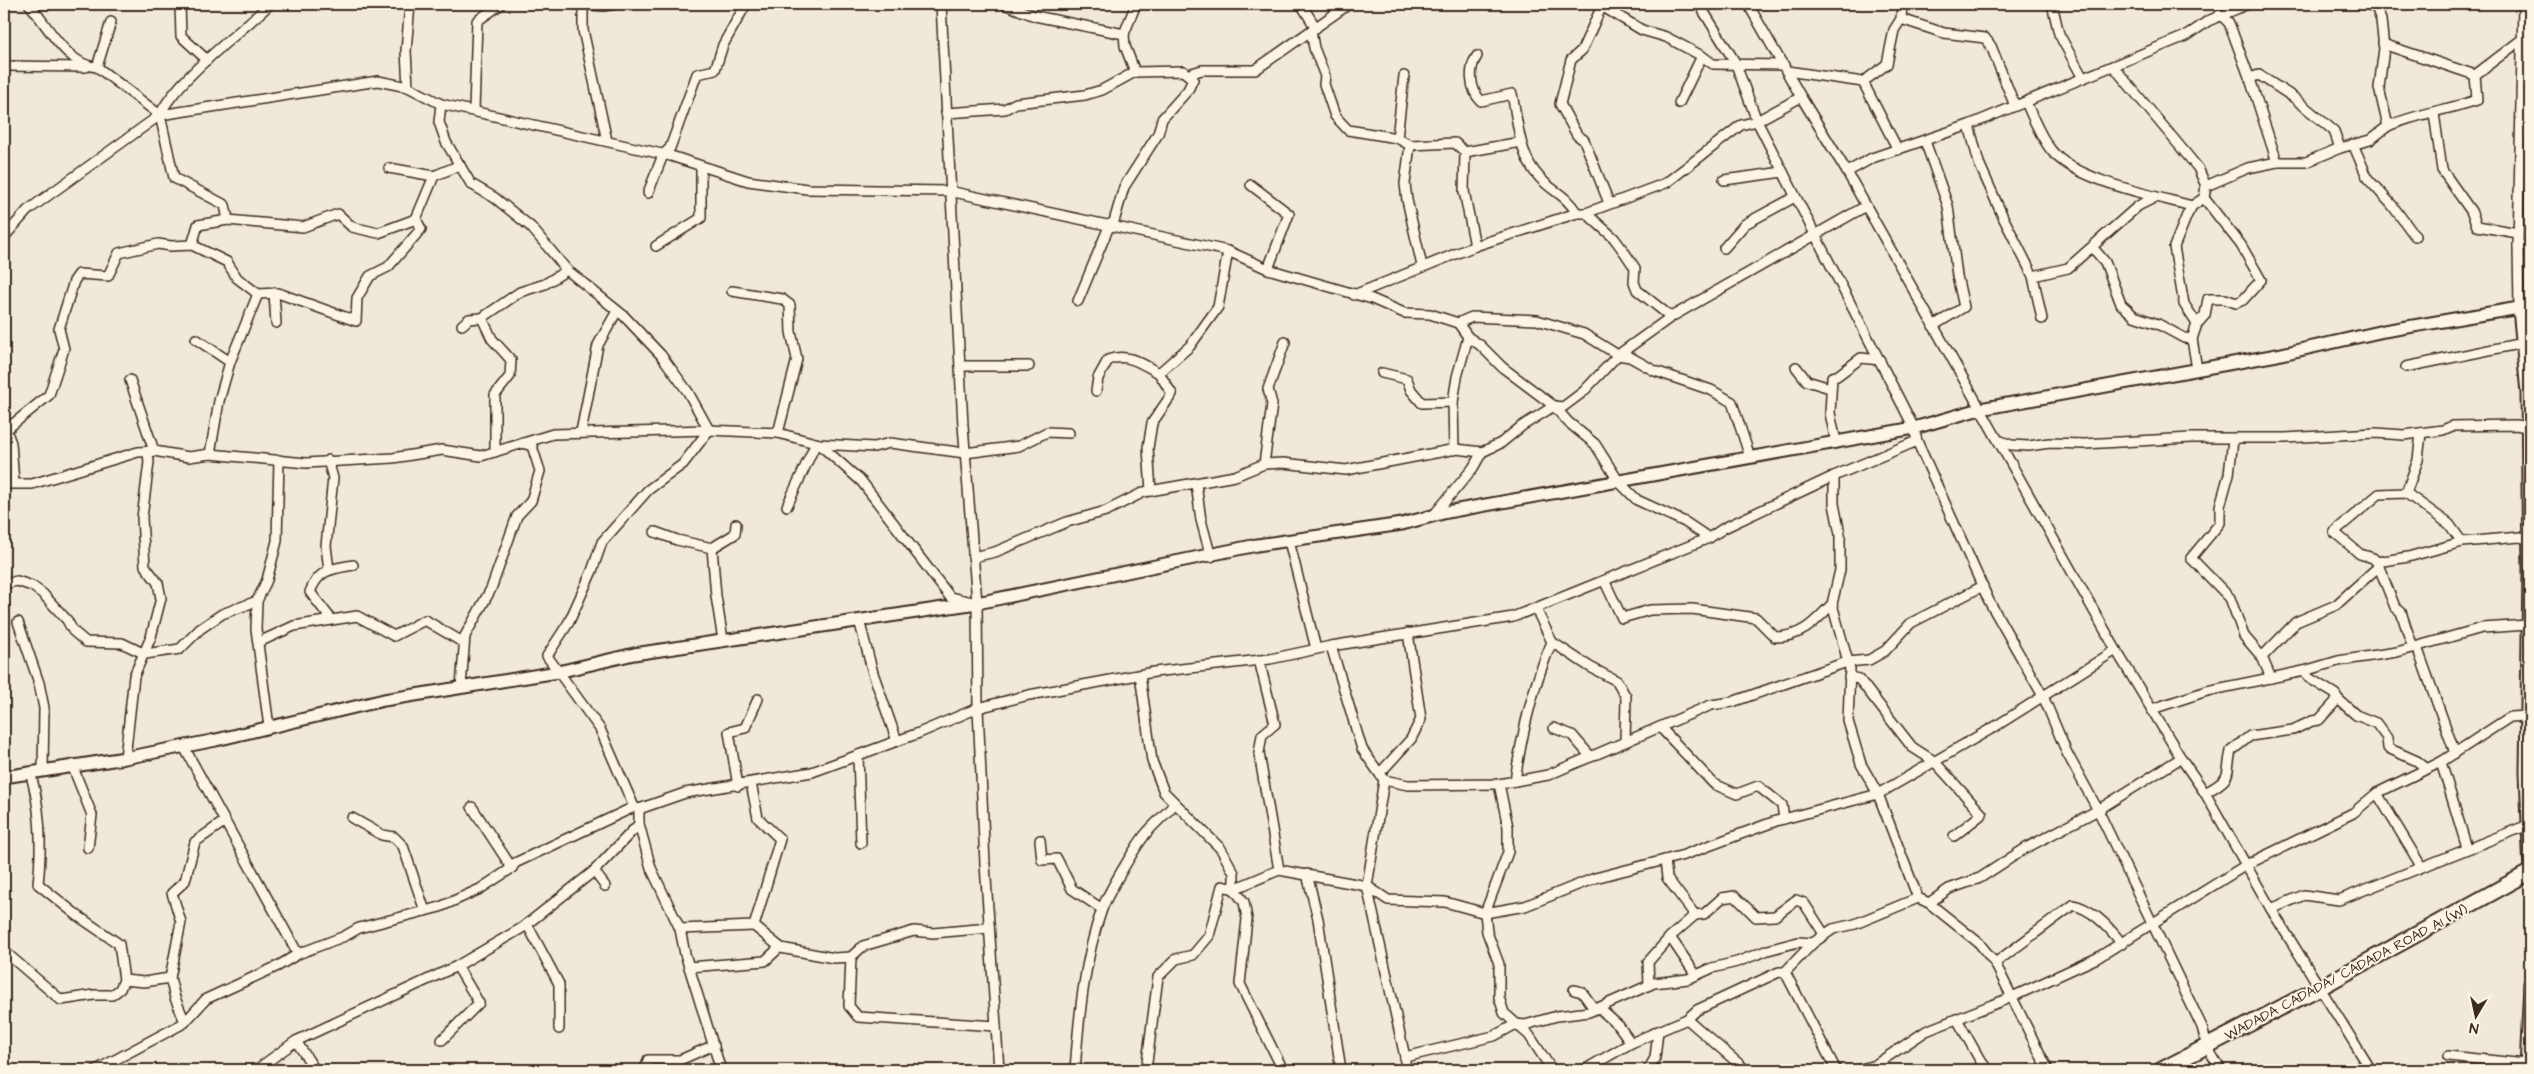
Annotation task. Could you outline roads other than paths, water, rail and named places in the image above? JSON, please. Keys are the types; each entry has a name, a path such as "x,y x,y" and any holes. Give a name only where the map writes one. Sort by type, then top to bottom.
{"main road":[{"name":"WADADA CADADA/ CADADA ROAD A1 (W)","path":"2161,1070 2319,988 2530,873"}],"street":[{"path":"29,4 39,15 52,38 86,67"},
{"path":"180,4 180,36 207,60"},
{"path":"228,220 225,205 174,178 160,114 166,101 207,60 270,4"},
{"path":"408,87 406,51 410,4"},
{"path":"474,110 477,21 501,4"},
{"path":"607,141 583,30 582,4 604,6 616,4"},
{"path":"648,193 664,154 670,148 697,74 715,70 723,45 746,4"},
{"path":"941,4 949,191 965,453 977,603 978,708 989,928 999,1070"},
{"path":"1004,4 1035,16 1124,34"},
{"path":"1135,72 1125,46 1124,34 1136,4"},
{"path":"1301,4 1314,30 1314,48 1325,76 1324,84 1336,116 1348,130 1397,138 1410,145 1456,143 1465,152 1464,191 1475,246"},
{"path":"1078,301 1112,225 1124,187 1132,171 1158,134 1162,119 1188,90 1193,79 1192,73 1202,70 1255,70 1349,4"},
{"path":"1699,4 1744,81 1757,121 1914,428 1917,441 1983,586 2043,696 2067,753 2098,810 2150,923 2202,1027 2207,1047 2221,1070"},
{"path":"1748,4 1801,97 1847,172 1980,410 2001,441 2116,650 2181,758 2205,792 2271,909 2371,1070"},
{"path":"1608,203 1584,140 1577,135 1560,104 1571,60 1582,50 1600,6 1642,30 1666,37 1713,64 1734,62 1786,68 1863,82 1887,64 1894,30 1901,19 1902,4"},
{"path":"2052,4 2059,34 2083,78"},
{"path":"1847,172 1872,158 1970,125 2188,35 2220,14 2248,4"},
{"path":"2364,4 2380,5 2383,44 2379,88 2388,126"},
{"path":"2523,4 2526,40 2518,247 2525,307 2523,343 2529,393 2526,427 2529,513 2526,716 2530,873"},
{"path":"2220,14 2229,23 2250,78 2277,162"},
{"path":"1901,19 1944,33 1985,38 1991,46 2016,106"},
{"path":"97,67 111,22"},
{"path":"2475,75 2526,40"},
{"path":"2383,44 2475,75"},
{"path":"1477,56 1472,63 1471,78 1475,95 1481,101 1512,94 1521,142 1529,166 1541,180 1568,199 1581,213 1614,238 1635,268 1634,282 1637,290 1671,317"},
{"path":"1679,103 1702,56"},
{"path":"4,66 97,67 160,114"},
{"path":"2113,66 2198,168 2206,186 2204,198 2192,206 2174,247 2184,304 2197,324"},
{"path":"946,113 1005,109 1016,104 1085,95 1102,90 1135,72 1184,71 1193,79"},
{"path":"2250,78 2260,75 2293,97 2334,131 2340,148"},
{"path":"2206,186 2248,168 2277,162 2306,162 2340,148 2370,140 2388,126 2412,116 2434,113 2477,100 2475,75"},
{"path":"1397,138 1404,76"},
{"path":"4,237 28,210 160,114 378,82 408,87 441,104 664,154 748,181 807,189 949,191 1228,251 1268,269 1372,299 1404,313 1430,314 1458,323 1468,337 1480,345 1520,382 1554,406 1568,422 1595,444 1619,482 1637,500 1685,522 1709,538"},
{"path":"1863,82 1898,150"},
{"path":"1354,295 1475,246 1581,213 1666,183 1741,125 1757,121 1801,97"},
{"path":"2026,102 2051,150 2066,164 2093,178 2192,206"},
{"path":"441,104 439,122 446,142 471,184 495,198 530,227 567,270 617,311 661,355 688,392 709,430"},
{"path":"2434,113 2442,170 2471,211 2477,226 2518,233"},
{"path":"1970,125 1979,163 2002,216 2034,276 2042,319"},
{"path":"1925,141 1948,206 1957,276 1964,307 1933,326"},
{"path":"1465,152 1521,142"},
{"path":"2353,144 2368,179 2392,204 2415,236"},
{"path":"1410,145 1406,192 1422,266"},
{"path":"389,168 434,176 460,165"},
{"path":"656,246 701,218 701,166"},
{"path":"1724,180 1783,172"},
{"path":"192,244 198,224 228,220 303,227 338,214 352,227 378,233 416,219 434,176"},
{"path":"1251,185 1289,214 1268,269"},
{"path":"1724,248 1744,224 1795,197"},
{"path":"2034,276 2068,268 2093,248 2138,206 2156,197"},
{"path":"2197,369 2192,339 2197,324 2205,315 2208,298 2225,299 2236,303 2243,300 2261,280 2241,245 2204,198"},
{"path":"974,557 995,552 1067,522 1106,511 1144,492 1235,476 1264,464 1283,463 1346,470 1454,450 1482,452 1501,443 1522,426 1554,406 1563,407 1583,392 1618,355 1671,317 1815,237 1866,206"},
{"path":"7,429 49,395 64,349 59,329 74,282 79,274 108,276 119,253 158,244 170,246 192,244 227,262 237,278 258,294 274,293 303,301 356,321 357,298 370,276 388,267 421,229 416,219"},
{"path":"2518,247 2530,244"},
{"path":"2093,248 2105,262 2121,304 2134,316 2158,324 2184,338 2192,339"},
{"path":"1159,373 1190,346 1218,307 1228,251"},
{"path":"462,325 469,320 482,318 520,292 545,284 567,270"},
{"path":"732,291 782,299 790,305 791,332 797,359 778,433"},
{"path":"274,293 276,322"},
{"path":"210,454 219,401 230,362 258,294"},
{"path":"4,777 184,747 384,700 558,672 634,654 977,603 1289,540 1402,524 1433,516 1914,428 1980,410 2277,355 2384,331 2525,307"},
{"path":"581,432 598,344 617,311"},
{"path":"1458,323 1472,317 1537,320 1584,334 1618,355 1630,357 1655,371 1711,390 1732,402 1750,457"},
{"path":"482,318 492,339 511,360 510,376 495,395 495,452"},
{"path":"1454,450 1453,402 1457,377 1468,337"},
{"path":"196,339 230,362"},
{"path":"1264,464 1272,404 1268,389 1285,342"},
{"path":"2406,367 2523,343"},
{"path":"1096,391 1098,378 1108,360 1118,356 1134,359 1159,373 1172,394 1152,423 1148,448 1151,491"},
{"path":"1836,442 1830,413 1832,378 1861,358 1880,360"},
{"path":"960,366 1029,366"},
{"path":"1796,367 1807,381 1830,388"},
{"path":"4,371 4,424 7,429 14,483"},
{"path":"1382,373 1406,379 1411,390 1422,403 1453,402"},
{"path":"125,758 134,676 152,637 161,598 158,583 145,566 142,518 151,452 130,380"},
{"path":"2001,441 2011,445 2029,446 2049,443 2084,444 2191,438 2233,440 2360,435 2375,432 2404,435 2442,430 2452,426 2516,425 2526,427"},
{"path":"709,430 683,464 648,490 602,542 592,571 569,622 547,656 600,729 637,808 638,824 652,868 680,929 689,967 721,1070"},
{"path":"4,484 32,484 138,452 189,457 210,454 306,463 328,460 393,458 442,450 482,456 553,434 709,430 778,433 817,443 874,447 890,443 965,453 1019,446 1047,432 1069,433"},
{"path":"2406,493 2418,460 2421,433"},
{"path":"2233,440 2229,474 2220,506 2220,522 2190,558 2230,598 2244,636 2262,657 2271,678"},
{"path":"96,1070 185,1022 206,999 278,966 298,954 345,936 358,928 440,907 480,889 512,868 515,863 637,808 685,794 812,772 897,741 978,708 1029,695 1140,675 1259,660 1330,646 1513,617 1605,582 1709,538 1724,528 1834,476 1917,441"},
{"path":"461,687 465,636 491,589 517,516 531,501 540,471 532,446 523,442"},
{"path":"787,506 817,443"},
{"path":"817,443 862,482 950,597 977,603"},
{"path":"1433,516 1472,468 1482,452"},
{"path":"269,727 256,629 257,601 267,580 277,541 279,460"},
{"path":"328,460 333,478 326,546 329,570"},
{"path":"1834,476 1834,504 1840,534 1840,570 1832,604 1847,662 1849,677 1848,721 1861,764 1878,794 1918,898 1929,903 1980,943 1996,963 2048,1070"},
{"path":"1196,484 1201,520 1211,557"},
{"path":"2455,753 2401,612 2395,607 2377,565 2373,558 2360,554 2334,532 2380,494 2406,493 2427,506 2449,524 2462,542"},
{"path":"655,532 677,540 712,548 735,534 736,524"},
{"path":"2262,657 2296,622 2336,605 2377,565 2462,542 2520,537 2529,539"},
{"path":"1289,540 1316,650"},
{"path":"712,548 716,596 723,640"},
{"path":"331,619 310,592 316,578 329,570 353,565"},
{"path":"4,584 17,581 32,586 43,594 67,620 73,631 86,642 122,643 145,654 180,649 200,629 222,614 257,601"},
{"path":"1605,582 1622,618 1650,610 1692,609 1756,618 1775,637 1790,637 1812,626 1832,604"},
{"path":"1330,646 1362,749 1382,776 1408,785 1499,784 1548,775 1711,705 1732,702 1847,662 1869,660 1885,651 1911,623 1983,586"},
{"path":"1536,609 1552,642 1590,667 1617,681 1626,697 1625,742"},
{"path":"259,642 294,626 357,616 394,636 425,620 464,643"},
{"path":"859,620 873,673 897,741"},
{"path":"18,622 39,683 44,708 43,770"},
{"path":"2152,709 2207,691 2304,671 2338,660 2415,648 2482,628 2528,625"},
{"path":"1405,1070 1405,1058 1367,886 1382,776 1411,739 1421,719 1408,633"},
{"path":"1516,781 1526,718 1538,674 1552,642"},
{"path":"1146,1070 1158,977 1176,959 1193,955 1209,936 1222,886 1234,889 1279,870 1367,886 1388,900 1445,902 1485,913 1525,906 1594,878 1665,860 1784,819 1878,794 1996,726 2116,650"},
{"path":"1259,660 1275,724 1262,735 1259,753 1279,870"},
{"path":"2304,671 2309,678 2336,694 2338,699 2356,715 2376,723 2387,738 2388,748 2417,761 2427,769"},
{"path":"1140,675 1152,761 1164,792 1221,848 1234,873 1234,889 1244,902 1247,919 1240,984 1283,1070"},
{"path":"1849,677 1859,679 1912,747 1934,761 1982,814 1954,836"},
{"path":"738,786 729,732 745,728 758,699"},
{"path":"2205,792 2225,779 2229,773 2230,751 2250,736 2293,730 2312,721 2320,720 2338,699"},
{"path":"1858,1070 1875,1065 1926,1031 2012,997 2097,958 2122,944 2150,923 2246,865 2354,813 2377,793 2441,762 2510,716 2526,716"},
{"path":"1660,727 1714,784 1737,794 1758,786 1782,804 1784,819"},
{"path":"1554,728 1572,735 1591,757"},
{"path":"184,747 298,954"},
{"path":"858,755 861,842"},
{"path":"1929,903 1948,889 1980,878 2026,848 2098,810 2181,758"},
{"path":"2441,762 2467,848"},
{"path":"72,765 77,774 84,802 92,815 88,848"},
{"path":"4,951 61,1000 94,995 112,996 120,989 124,980 119,944 78,916 38,884 41,863 39,821 36,791 30,772"},
{"path":"751,783 758,818 780,839 754,926"},
{"path":"1499,784 1508,827 1508,852 1485,913 1487,932 1499,964 1499,997 1504,1013 1529,1035 1552,1070"},
{"path":"2377,793 2421,866"},
{"path":"1075,1070 1081,1011 1090,953 1102,909 1145,835 1164,818 1175,803"},
{"path":"472,808 512,868"},
{"path":"352,818 382,835 394,837 403,846 425,911"},
{"path":"185,1022 170,978 181,922 172,893 185,880 195,842 225,821"},
{"path":"256,1070 296,1041 458,966 527,924 594,871 638,824"},
{"path":"2271,909 2304,895 2339,900 2528,825"},
{"path":"1040,840 1042,860 1057,859 1072,890 1102,909"},
{"path":"1665,860 1667,878 1695,915"},
{"path":"594,871 605,886"},
{"path":"1307,874 1318,919 1341,1070"},
{"path":"1649,985 1648,962 1670,937 1695,915 1704,914 1722,898 1735,896 1756,917 1775,916 1796,900 1804,903 1824,934"},
{"path":"1584,1070 1632,1043 1687,1019 1698,1010 1779,972 1785,972 1813,943 1833,929 1855,924 1918,898"},
{"path":"1996,963 2073,906 2085,907 2111,930 2122,944"},
{"path":"527,924 559,984 559,1029"},
{"path":"680,929 754,926 780,947 834,958 851,958"},
{"path":"989,928 933,933 914,931 863,946 851,958 849,1006 858,1017 996,1026"},
{"path":"1670,937 1696,975"},
{"path":"1405,1058 1494,1036 1516,1024 1525,1025 1557,1016 1589,1012 1649,985 1688,979 1768,950 1798,942 1813,943"},
{"path":"689,967 765,961 780,947"},
{"path":"442,1040 479,1003 458,966"},
{"path":"1785,972 1836,1070"},
{"path":"124,980 144,982 170,978"},
{"path":"2448,1056 2526,1067 2530,982"},
{"path":"1574,990 1582,992 1592,1006 1599,1008 1619,1026 1632,1043"},
{"path":"1687,1019 1746,1070"},
{"path":"1958,1019 1980,1060 1988,1070"},
{"path":"1648,1070 1655,1058 1658,1031"},
{"path":"296,1041 315,1070"},
{"path":"645,1070 648,1060 680,1060 714,1045"}]}
